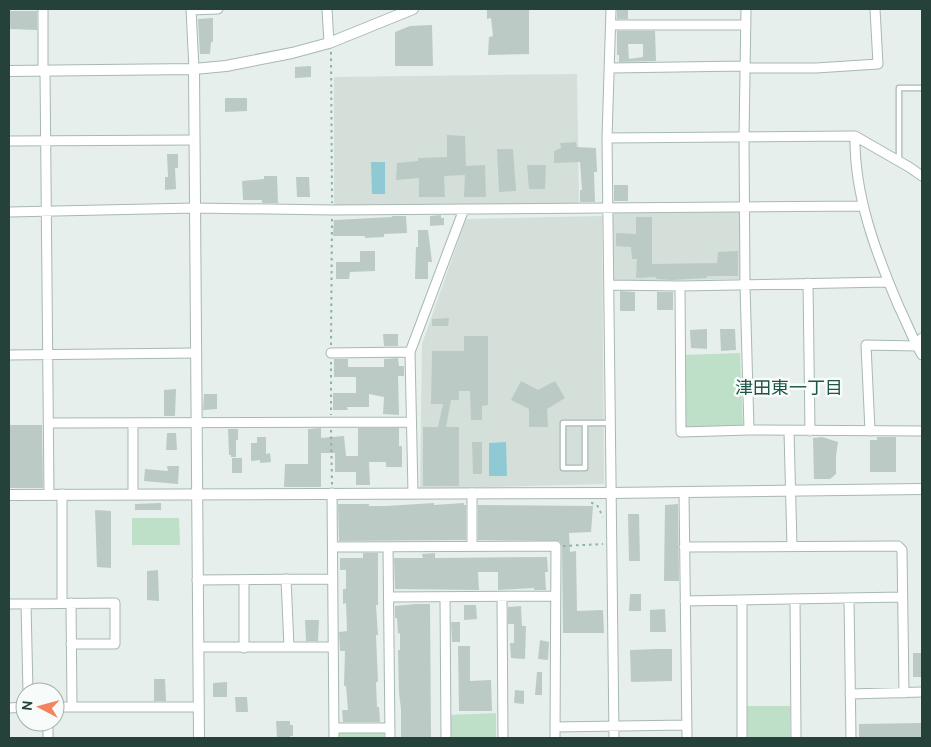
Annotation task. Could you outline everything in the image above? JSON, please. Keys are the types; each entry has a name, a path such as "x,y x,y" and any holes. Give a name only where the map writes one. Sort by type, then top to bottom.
{"street":[{"path":"43,9 47,211 49,494"},
{"path":"199,738 194,69 191,9 218,9"},
{"path":"327,9 329,43"},
{"path":"9,71 194,69 226,66 292,53 329,43 414,9"},
{"path":"611,9 608,208 614,738"},
{"path":"746,9 744,207 749,430"},
{"path":"611,68 744,66 751,68 816,68 878,64 875,9"},
{"path":"611,25 746,25"},
{"path":"608,138 855,136 922,176"},
{"path":"855,136 854,157 863,206 888,282 919,342 922,355"},
{"path":"9,141 194,140"},
{"path":"9,212 195,208 332,210 863,206"},
{"path":"413,493 410,352 464,209"},
{"path":"609,285 680,286 888,282"},
{"path":"808,283 810,431"},
{"path":"680,286 681,432 922,430"},
{"path":"870,431 866,345 919,342"},
{"path":"331,353 410,352"},
{"path":"9,355 196,353"},
{"path":"49,424 132,422 411,422"},
{"path":"132,422 133,494"},
{"path":"789,431 792,546"},
{"path":"9,495 922,490"},
{"path":"684,492 687,738"},
{"path":"332,493 334,738"},
{"path":"472,493 472,546"},
{"path":"62,494 67,603 71,644 72,707"},
{"path":"333,547 556,546 555,738"},
{"path":"684,547 898,546 902,550 904,693"},
{"path":"388,547 390,738"},
{"path":"286,579 289,647"},
{"path":"197,580 333,579"},
{"path":"244,580 244,648"},
{"path":"502,596 503,738"},
{"path":"389,597 555,596"},
{"path":"445,597 446,738"},
{"path":"685,601 902,597"},
{"path":"849,598 851,738"},
{"path":"795,599 796,738"},
{"path":"742,600 742,738"},
{"path":"9,604 116,603 115,644 71,644"},
{"path":"26,604 28,682"},
{"path":"198,648 334,647"},
{"path":"850,694 922,692"},
{"path":"65,707 198,707"},
{"path":"555,727 686,725"},
{"path":"334,728 390,728"}],"lane":[{"path":"899,161 900,88 922,88"},
{"path":"585,423 585,468 563,468 563,423 585,423 611,423"}],"path":[{"path":"329,43 332,90 332,210"},
{"path":"593,493 592,503 598,505 604,521"},
{"path":"556,546 605,544"}],"shaded area":[{"path":"577,74 579,204 334,206 334,77"},
{"path":"741,210 740,279 612,281 611,211"},
{"path":"602,216 604,484 420,489 422,344 466,219"}],"green space":[{"path":"740,353 743,427 684,429 683,355"},
{"path":"132,518 179,518 180,545 132,545"},
{"path":"746,706 790,706 790,738 746,738"},
{"path":"496,713 496,738 449,738 449,715"},
{"path":"338,732 384,732 384,738 338,738"}],"water":[{"path":"371,162 385,162 385,194 372,194"},
{"path":"506,442 507,476 489,476 489,443"}],"building":[{"path":"487,9 529,9 529,54 488,55 489,37 493,36 491,18 487,19"},
{"path":"617,9 628,9 628,19 617,19"},
{"path":"10,11 37,11 37,30 10,29"},
{"path":"213,18 213,42 211,42 210,54 200,54 198,19"},
{"path":"432,25 433,66 395,66 395,32 410,26"},
{"path":"617,31 655,31 656,61 619,62 619,55 617,55","holes":["628,44 643,44 643,57 629,59"]},
{"path":"311,66 311,77 295,78 295,67"},
{"path":"225,98 247,98 247,111 225,112"},
{"path":"447,135 465,136 466,166 485,165 486,197 464,197 465,175 444,176 445,197 419,197 419,178 396,180 397,163 418,161 418,158 447,157"},
{"path":"576,142 577,147 596,148 597,172 594,172 595,202 580,202 580,190 582,190 580,162 554,163 554,151 561,148 560,143"},
{"path":"497,149 513,149 516,191 499,192"},
{"path":"167,154 178,154 178,168 175,168 176,189 165,190 165,177 168,177"},
{"path":"527,165 546,165 545,189 529,189"},
{"path":"264,176 277,176 278,203 262,203 262,200 243,200 242,181 264,179"},
{"path":"296,177 309,177 310,197 297,197"},
{"path":"614,185 628,185 628,201 614,201"},
{"path":"441,215 441,218 444,218 444,225 430,226 430,216"},
{"path":"406,216 407,233 384,234 384,237 365,238 365,236 333,236 334,220"},
{"path":"636,217 652,217 652,264 717,263 718,252 738,251 738,276 707,276 707,278 672,280 656,279 656,277 636,278 637,259 632,259 631,247 616,246 616,233 636,234"},
{"path":"418,230 428,230 432,262 428,262 428,279 415,279"},
{"path":"360,251 375,251 375,271 350,272 349,279 336,279 336,262 360,262"},
{"path":"620,291 635,292 635,311 620,311"},
{"path":"657,292 673,292 673,310 657,310"},
{"path":"449,318 448,326 432,326 432,319"},
{"path":"707,329 707,349 691,348 690,330"},
{"path":"720,329 735,329 736,350 721,351"},
{"path":"383,334 398,334 398,346 384,346"},
{"path":"464,336 488,336 488,405 482,406 482,420 471,420 470,391 459,391 459,400 451,400 446,427 459,427 459,486 423,486 423,427 438,427 443,404 431,404 432,351 464,351"},
{"path":"398,358 399,366 404,366 404,376 398,376 399,415 383,414 384,397 369,394 369,407 347,407 348,410 333,410 333,393 356,393 356,377 334,377 334,359 348,359 348,367 384,367 384,359"},
{"path":"521,381 538,390 555,381 565,398 547,409 548,427 529,427 529,409 511,400"},
{"path":"176,389 175,416 164,416 164,390"},
{"path":"204,394 217,394 217,409 203,410"},
{"path":"9,425 42,425 43,488 9,488"},
{"path":"321,428 321,438 344,436 346,456 358,456 358,428 399,428 399,446 402,446 402,467 386,467 386,462 369,462 370,485 356,485 356,472 335,472 335,453 321,453 321,487 284,487 285,464 308,464 308,429"},
{"path":"228,429 238,429 236,457 229,455"},
{"path":"167,433 176,433 177,450 166,450"},
{"path":"257,437 266,437 266,454 270,453 271,462 260,463 260,460 251,461 251,443 257,443"},
{"path":"822,437 838,442 836,474 830,479 814,479 813,438"},
{"path":"877,437 896,437 896,472 870,472 870,440 877,440"},
{"path":"472,442 482,442 482,474 473,474"},
{"path":"232,458 242,458 242,473 232,473"},
{"path":"167,466 179,466 178,484 144,481 145,469 168,471"},
{"path":"161,503 161,510 135,510 135,504"},
{"path":"434,503 434,505 464,503 466,505 466,540 339,541 338,504 386,506"},
{"path":"678,504 679,581 664,581 665,505"},
{"path":"478,505 593,506 591,532 569,533 570,552 576,551 577,611 603,610 604,633 563,633 562,546 560,541 478,540"},
{"path":"95,510 111,511 111,568 97,567"},
{"path":"628,514 639,514 640,561 629,561"},
{"path":"363,553 378,553 378,605 376,605 378,635 376,635 378,682 376,682 380,722 343,722 342,710 348,710 346,686 344,686 345,651 340,651 339,632 347,631 346,603 343,604 343,589 346,589 346,570 340,570 340,558 363,558"},
{"path":"435,553 435,558 547,557 548,572 545,572 546,590 534,590 534,588 498,590 498,572 478,572 479,590 395,589 394,558 423,558 422,554"},
{"path":"158,570 159,601 147,600 147,571"},
{"path":"630,594 641,594 641,611 629,611"},
{"path":"430,604 431,737 401,738 398,650 400,650 400,633 398,634 395,606"},
{"path":"464,605 476,605 477,619 464,620"},
{"path":"521,606 522,626 526,626 525,659 511,658 510,643 514,643 514,624 508,624 508,607"},
{"path":"665,609 666,632 650,632 650,610"},
{"path":"305,620 319,620 318,641 306,641"},
{"path":"451,622 460,622 460,642 452,642"},
{"path":"540,640 549,642 548,660 538,659"},
{"path":"458,646 470,646 470,681 491,680 492,711 459,711"},
{"path":"672,649 672,681 631,682 630,650"},
{"path":"913,653 922,653 922,677 913,677"},
{"path":"537,672 542,672 542,695 535,695"},
{"path":"154,679 165,679 166,701 154,701"},
{"path":"227,682 227,697 213,697 213,683"},
{"path":"515,690 524,691 524,704 514,703"},
{"path":"235,697 247,697 248,712 236,712"},
{"path":"276,721 290,721 290,725 293,725 293,736 290,736 290,738 277,738"},
{"path":"922,723 922,738 859,738 859,724"}],"district":[{"name":"津田東一丁目","path":"789,388"}]}
